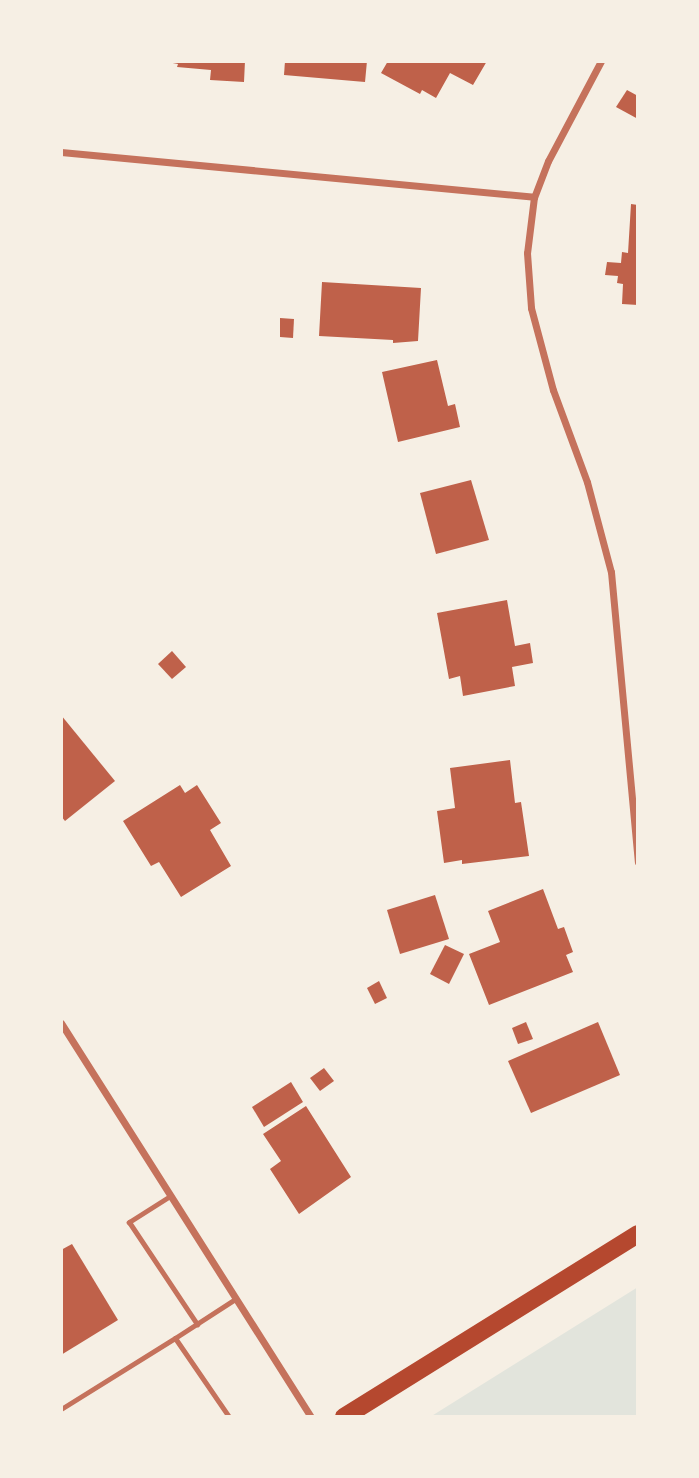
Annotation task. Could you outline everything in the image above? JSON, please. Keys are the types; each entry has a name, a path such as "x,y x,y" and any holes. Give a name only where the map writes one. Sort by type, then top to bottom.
{"main road":[{"path":"344,1417 638,1234"}],"street":[{"path":"601,61 548,161 534,197 527,253 531,308 552,390 587,482 611,572 638,862"},
{"path":"61,152 534,197"},
{"path":"61,1023 311,1417"}],"lane":[{"path":"170,1196 129,1222 197,1324"},
{"path":"61,1409 235,1299"},
{"path":"175,1338 229,1417"}],"shaded area":[{"path":"638,1287 638,1417 430,1417"}],"building":[{"path":"162,61 245,61 244,82 210,80 211,70 177,67 178,64"},
{"path":"285,61 367,61 365,82 284,75"},
{"path":"388,61 487,61 473,85 450,73 436,98 422,90 420,94 381,73"},
{"path":"627,90 638,96 638,119 616,107"},
{"path":"631,204 638,205 638,305 622,304 623,284 617,283 618,276 605,275 607,262 621,263 622,252 628,253"},
{"path":"322,282 421,288 418,341 393,343 393,340 319,336"},
{"path":"280,318 294,319 293,338 280,337"},
{"path":"437,360 448,406 455,404 460,427 398,442 382,372"},
{"path":"471,480 489,540 436,554 420,493"},
{"path":"507,600 515,646 530,643 533,663 512,667 515,686 463,696 460,676 449,679 437,613"},
{"path":"172,651 186,667 172,679 158,664"},
{"path":"61,715 115,781 65,821 61,816"},
{"path":"510,760 515,803 521,802 529,856 462,864 462,860 444,863 437,811 455,808 450,768"},
{"path":"180,785 185,793 197,785 221,823 210,830 231,866 181,897 159,862 151,866 123,821"},
{"path":"543,889 558,929 564,927 573,952 566,955 573,972 489,1005 469,954 500,942 488,911"},
{"path":"435,895 449,939 400,954 387,910"},
{"path":"445,945 464,954 449,984 430,974"},
{"path":"379,981 387,998 375,1004 367,988"},
{"path":"526,1022 533,1039 518,1044 512,1028"},
{"path":"598,1022 620,1075 531,1113 508,1061"},
{"path":"324,1068 334,1081 320,1091 310,1078"},
{"path":"291,1082 303,1102 264,1127 252,1107"},
{"path":"306,1106 351,1177 299,1214 270,1169 281,1161 263,1134"},
{"path":"72,1244 118,1320 61,1355 61,1250"}]}
